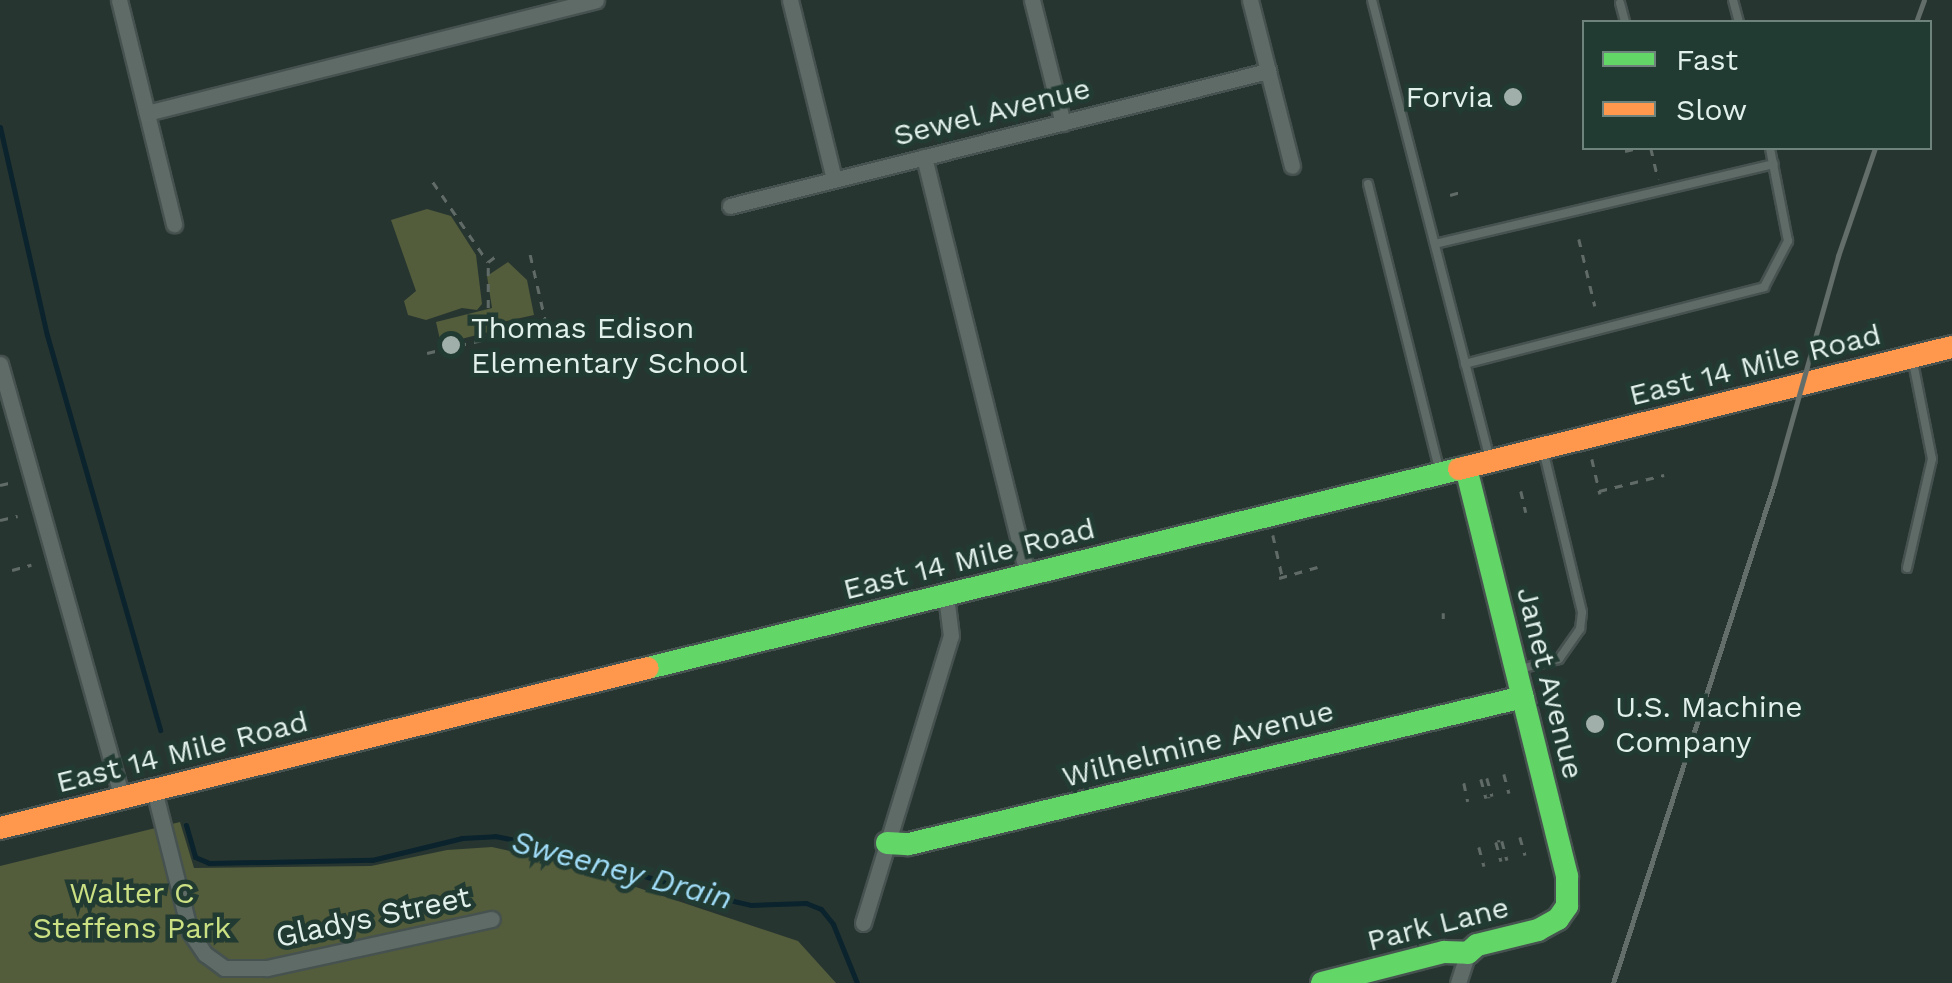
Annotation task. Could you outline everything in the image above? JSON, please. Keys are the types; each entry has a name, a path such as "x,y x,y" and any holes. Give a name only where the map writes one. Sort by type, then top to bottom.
{"main road":[{"name":"East 14 Mile Road","path":"0,828 1952,347"},
{"name":"Janet Avenue","path":"1466,467 1567,876 1563,913"},
{"name":"Wilhelmine Avenue","path":"888,844 910,844 1523,696"},
{"name":"Park Lane","path":"1322,983 1444,952 1468,953 1477,945 1538,930 1563,913"}],"street":[{"path":"119,0 174,224"},
{"path":"148,113 596,0"},
{"path":"790,0 834,180"},
{"path":"1032,0 1063,122"},
{"path":"1250,0 1292,166"},
{"name":"Sewel Avenue","path":"730,206 1268,71"},
{"path":"924,157 1028,576"},
{"path":"0,364 122,799"},
{"path":"863,923 951,636 946,596"},
{"name":"Gladys Street","path":"154,790 190,932 205,954 224,968 267,968 492,919"},
{"path":"1458,983 1468,953"}],"lane":[{"path":"1372,0 1490,462"},
{"path":"1620,3 1624,20"},
{"path":"1465,364 1764,287 1788,241 1770,150"},
{"path":"1434,244 1774,164"},
{"path":"1368,184 1440,473"},
{"path":"1907,568 1932,459 1912,357"},
{"path":"1516,670 1559,659 1580,629 1582,612 1543,449"}],"path":[{"path":"1625,151 1629,150"},
{"path":"1650,150 1658,180"},
{"path":"433,182 488,262 488,308"},
{"path":"1450,195 1464,191"},
{"path":"1578,240 1595,306"},
{"path":"488,262 500,253"},
{"path":"428,353 546,325 530,255"},
{"path":"1592,459 1600,492 1664,476"},
{"path":"0,485 9,483"},
{"path":"1521,492 1526,512"},
{"path":"0,520 18,516"},
{"path":"1272,534 1280,576 1316,567"},
{"path":"12,570 32,565"},
{"path":"1442,619 1443,612"},
{"path":"1544,679 1550,702 1553,701"},
{"path":"1504,774 1509,792"},
{"path":"1481,779 1489,798 1487,778"},
{"path":"1464,784 1468,802"},
{"path":"1520,837 1525,855"},
{"path":"1501,861 1499,841 1507,860"},
{"path":"1479,847 1484,866"}],"green space":[{"path":"427,209 451,216 476,255 482,304 477,310 462,308 426,320 408,315 404,301 416,291 391,220"},
{"path":"508,262 527,280 534,315 498,323 493,313 497,330 441,344 436,322 492,308 487,276"},
{"name":"Walter C Steffens Park","path":"180,822 194,868 371,866 447,850 492,847 561,862 798,941 836,983 0,983 0,866"}],"waterway":[{"name":"Sweeney Drain","path":"0,127 47,335 160,730"},
{"name":"Sweeney Drain","path":"186,825 195,857 209,863 372,860 462,838 495,836 561,849 694,892 751,905 806,903 821,909 833,924 857,983"}],"railway":[{"path":"1917,20 1924,0"},
{"path":"1613,983 1774,484 1838,256 1874,150"}],"traffic: fast":[{"path":"1322,983 1444,952 1468,953 1477,945 1538,930 1558,919 1567,906 1567,876 1466,467"},
{"path":"648,668 1459,469"},
{"path":"887,843 909,844 1523,697"}],"traffic: slow":[{"path":"1459,469 1952,347"},
{"path":"0,828 648,668"}],"place":[{"name":"Forvia","path":"1513,97"},
{"name":"Thomas Edison Elementary School","path":"451,345"},
{"name":"U.S. Machine Company","path":"1595,724"}]}
